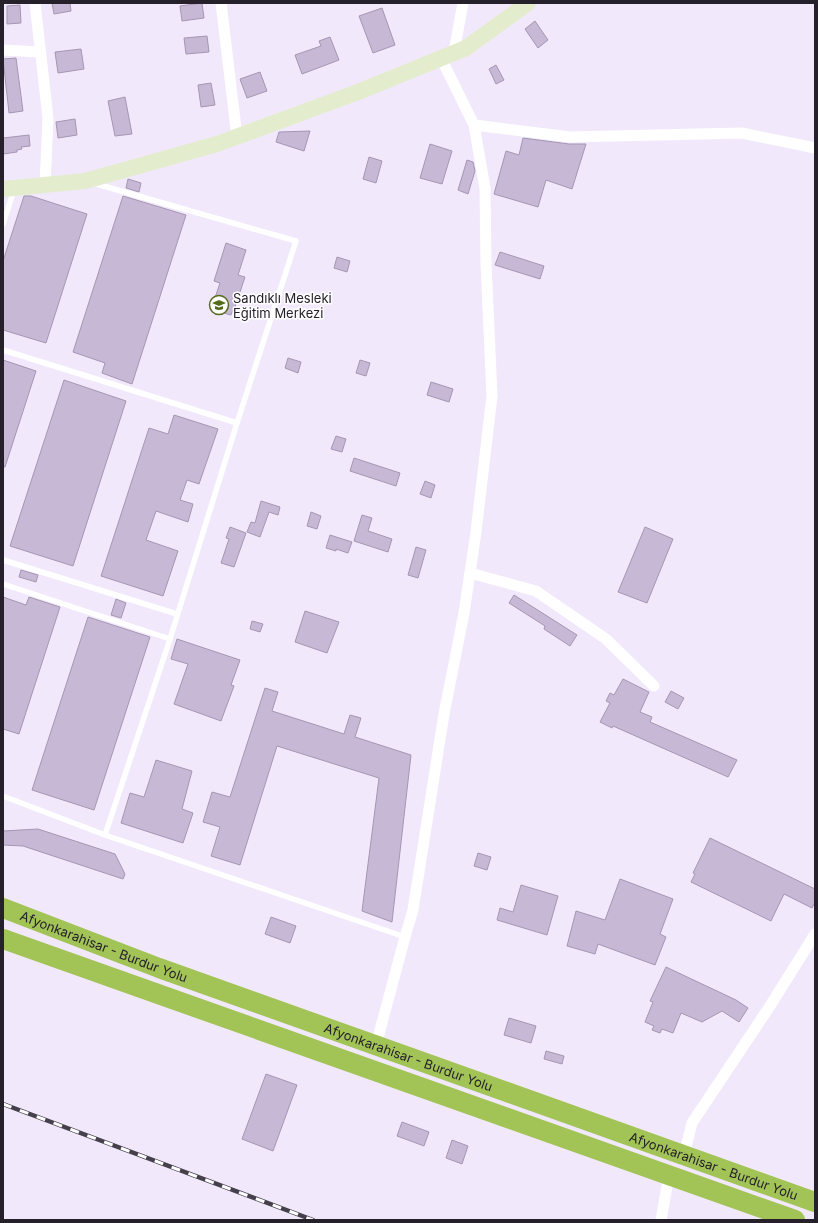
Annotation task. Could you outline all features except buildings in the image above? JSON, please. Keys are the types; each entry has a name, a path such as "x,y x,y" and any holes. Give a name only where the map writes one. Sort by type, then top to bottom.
{"highway":[{"name":"Afyonkarahisar - Burdur Yolu","path":"3,908 159,968 815,1202"},
{"name":"Afyonkarahisar - Burdur Yolu","path":"3,939 794,1220"}],"street":[{"path":"35,3 48,118 45,185"},
{"path":"221,3 237,137"},
{"path":"376,1045 413,910 444,714 464,613 476,532 492,396 486,263 485,188 474,125 448,55 463,3"},
{"path":"9,189 85,181 237,137 358,92 466,48 528,3"},
{"path":"3,50 40,52"},
{"path":"474,125 570,137 742,133 815,148"},
{"path":"470,573 536,591 606,639 654,686"},
{"path":"684,1155 692,1123 770,1006 815,934"},
{"path":"661,1220 669,1175"}],"lane":[{"path":"85,181 296,241 237,423 170,639 105,835"},
{"path":"3,224 9,189"},
{"path":"3,350 237,423"},
{"path":"3,560 177,614"},
{"path":"3,584 170,639"},
{"path":"3,796 105,835 405,937"}],"railway":[{"path":"3,1104 313,1220"}],"place":[{"name":"Sandıklı Mesleki Eğitim Merkezi","path":"219,305"}]}
